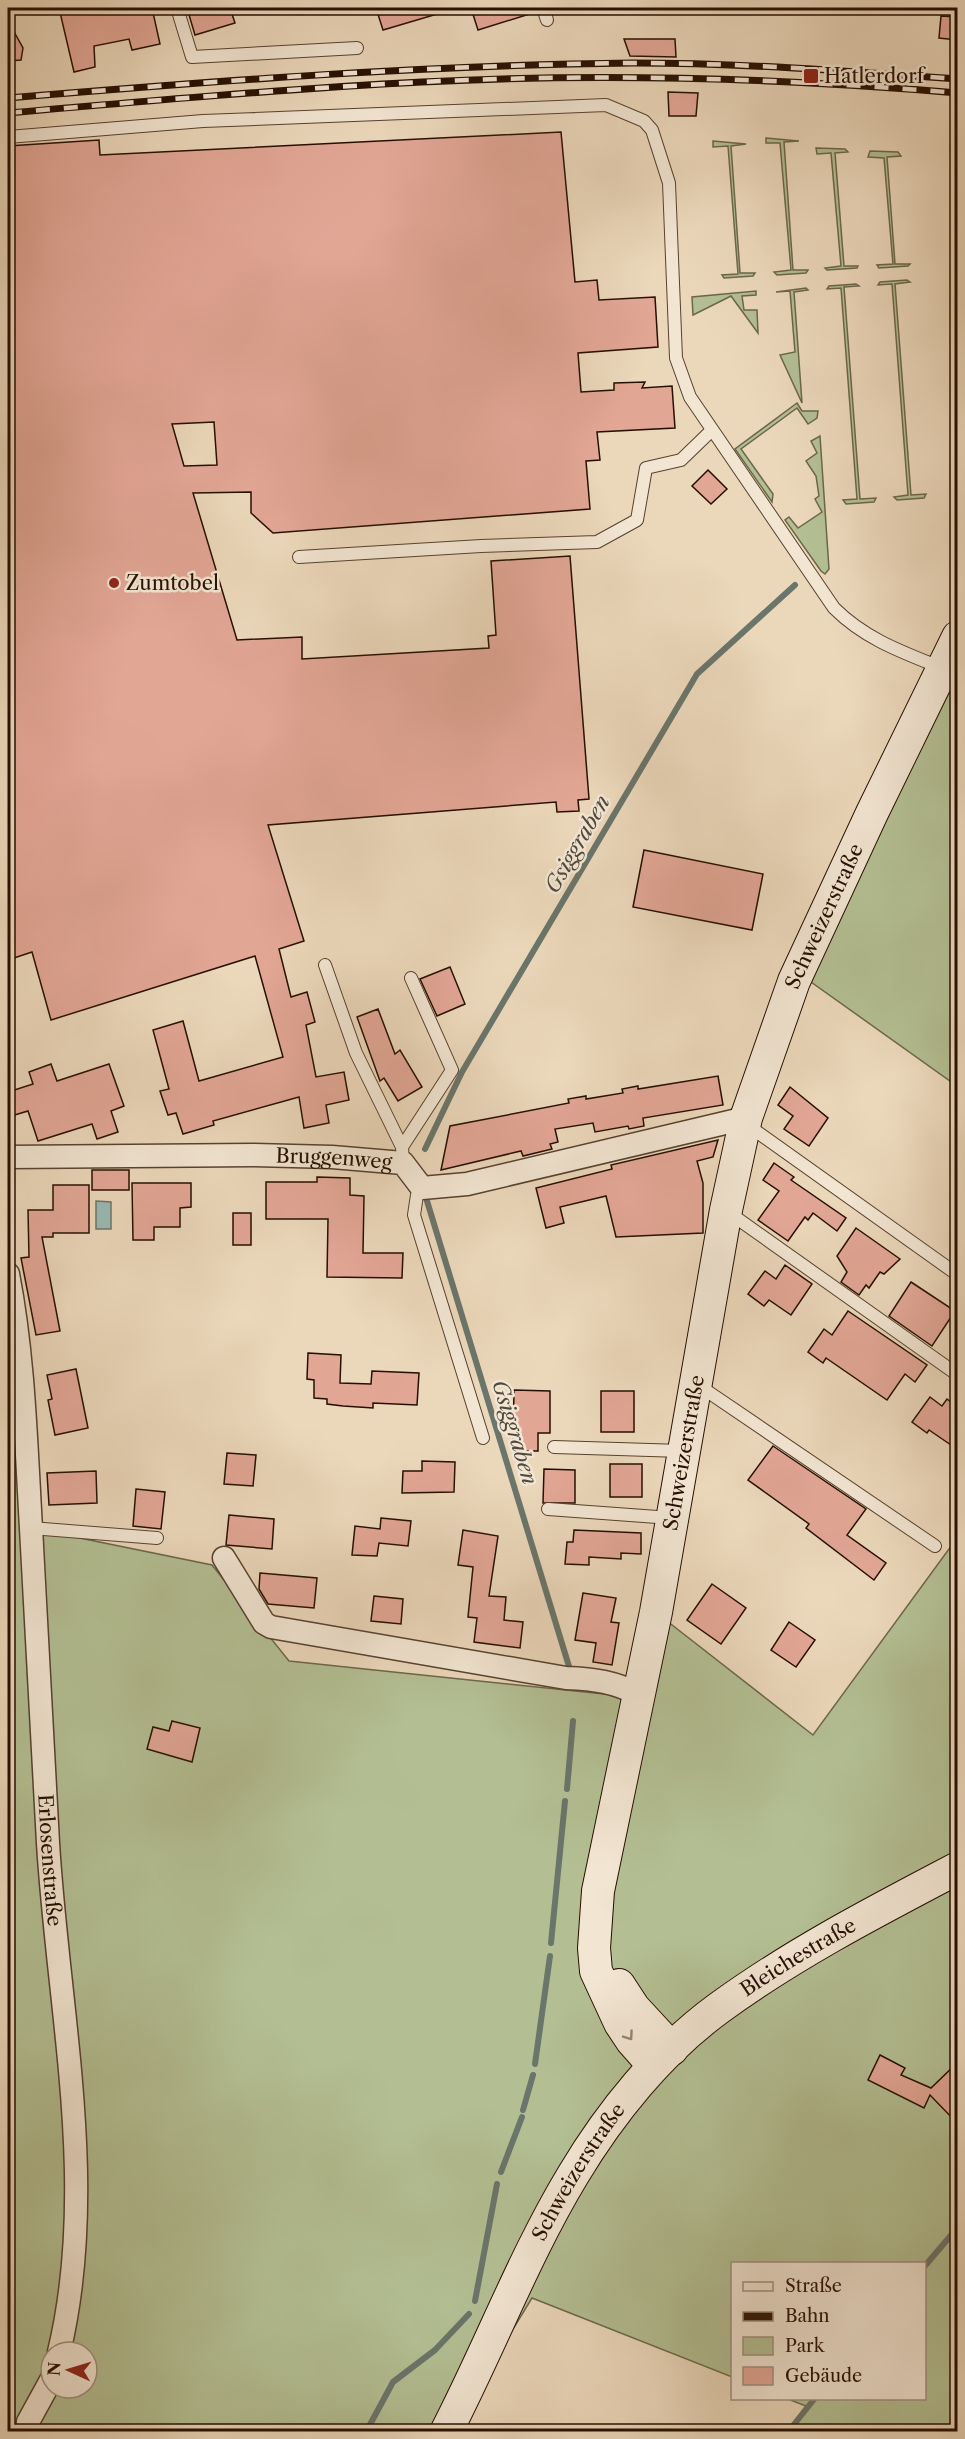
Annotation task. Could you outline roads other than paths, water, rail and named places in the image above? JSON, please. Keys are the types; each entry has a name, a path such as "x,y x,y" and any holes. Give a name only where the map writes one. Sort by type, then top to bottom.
{"street":[{"name":"Schweizerstraße","path":"446,2432 557,2202 623,2102 663,2057 620,1988 596,1923 598,1891 640,1695 726,1210 746,1121 794,981 957,637"},
{"path":"422,1188 467,1184 746,1121"},
{"name":"Bruggenweg","path":"8,1157 363,1158 402,1155 422,1188"},
{"name":"Erlosenstraße","path":"8,1274 14,1372 31,1528 49,1848 74,2090 74,2216 71,2281 62,2340"},
{"path":"224,1558 264,1623 271,1628 566,1678 597,1679 619,1684 640,1695"},
{"name":"Bleichestraße","path":"663,2057 718,2009 828,1939 957,1868"},
{"path":"27,2432 28,2422 40,2400"}],"lane":[{"path":"177,8 192,57 357,48"},
{"path":"939,8 957,9"},
{"path":"8,137 203,121 606,105 644,120 652,130 669,183 676,358 690,397 825,596 846,620 882,645 942,668"},
{"path":"299,557 481,546 597,543 637,520 646,468 681,460 712,430"},
{"path":"325,965 356,1053 402,1155"},
{"path":"402,1155 452,1070 411,978"},
{"path":"746,1121 957,1275"},
{"path":"422,1188 417,1195 414,1215 483,1438"},
{"path":"726,1210 957,1375"},
{"path":"695,1382 935,1546"},
{"path":"554,1447 682,1451"},
{"path":"548,1509 671,1518"},
{"path":"31,1528 157,1538"}],"water":[{"path":"96,1201 111,1202 111,1229 96,1229"}],"waterway":[{"name":"Gsiggraben","path":"425,1149 462,1072 697,674 795,585"},
{"name":"Gsiggraben","path":"427,1201 571,1673"},
{"name":"Gsiggraben","path":"567,1789 573,1721"},
{"name":"Gsiggraben","path":"551,1943 565,1801"},
{"name":"Gsiggraben","path":"535,2064 550,1956"},
{"name":"Gsiggraben","path":"523,2110 533,2075"},
{"name":"Gsiggraben","path":"501,2172 522,2117"},
{"name":"Gsiggraben","path":"475,2301 497,2184"},
{"path":"926,2265 958,2227"},
{"name":"Gsiggraben","path":"366,2432 393,2382 435,2350 469,2314"},
{"path":"788,2432 813,2400"}],"railway":[{"path":"8,98 320,75 555,64 714,64 958,79"},
{"path":"8,113 318,88 489,79 690,78 958,93"}],"place":[{"name":"Hatlerdorf","path":"811,76"},
{"name":"Zumtobel","path":"114,583"}]}
